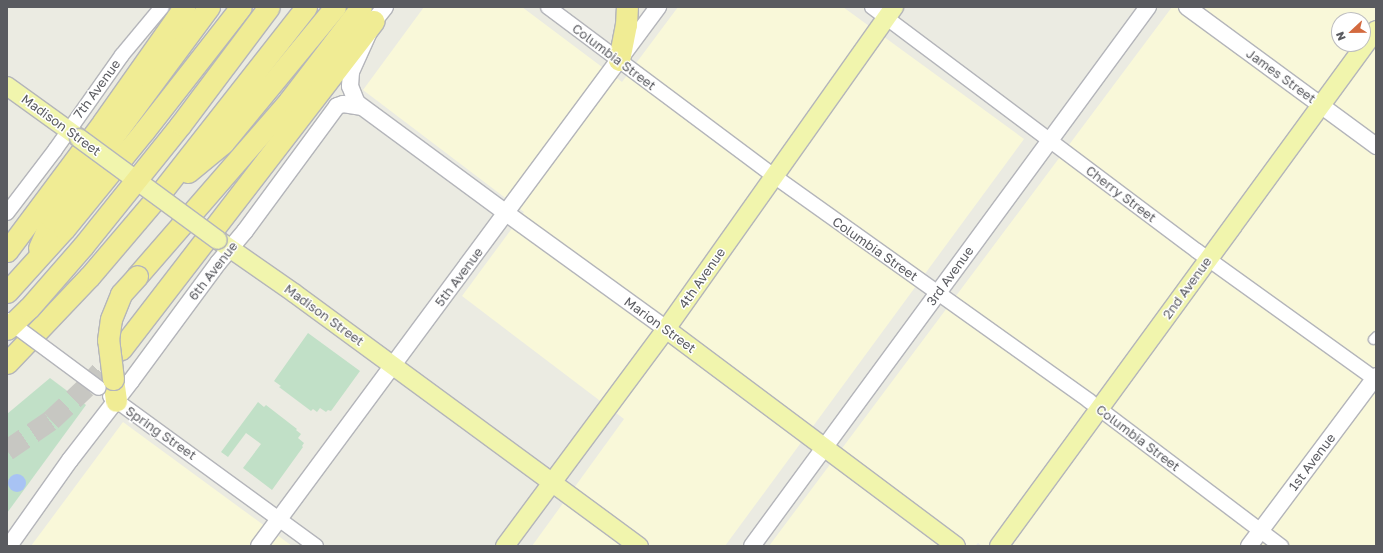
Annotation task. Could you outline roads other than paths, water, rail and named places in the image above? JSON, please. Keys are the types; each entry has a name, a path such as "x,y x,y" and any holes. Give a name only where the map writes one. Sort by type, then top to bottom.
{"highway":[{"path":"7,251 103,122 184,7"},
{"path":"30,268 52,219 209,7"},
{"path":"7,292 30,268 144,131 241,7"},
{"path":"7,329 34,302 84,246 181,124 269,7"},
{"path":"7,362 89,277 158,196 306,7"},
{"path":"158,196 223,143 335,7"},
{"path":"619,60 626,25 627,7"},
{"path":"116,400 106,383 108,340 111,319 122,294 289,101 374,12"},
{"path":"122,348 374,12"}],"main road":[{"name":"5th Avenue","path":"259,546 658,7"},
{"name":"3rd Avenue","path":"752,546 826,448 1148,7"},
{"name":"James Street","path":"1187,7 1376,146"},
{"path":"361,107 352,95 350,82 351,72 374,12"},
{"name":"4th Avenue","path":"505,546 666,329 890,12"},
{"name":"2nd Avenue","path":"999,546 1376,30"},
{"name":"Madison Street","path":"7,86 393,365 639,546"},
{"name":"6th Avenue","path":"9,546 60,473 116,400 224,244 245,231 337,106 343,104 361,107"},
{"name":"Marion Street","path":"361,107 666,329 956,546"},
{"name":"1st Avenue","path":"1250,546 1375,372"}],"street":[{"name":"7th Avenue","path":"7,213 74,134 122,55 162,7"},
{"name":"Columbia Street","path":"548,7 774,176 1099,408 1281,546"},
{"name":"Cherry Street","path":"872,7 890,12 1050,141 1208,260 1375,372"},
{"path":"7,320 106,383"},
{"name":"Spring Street","path":"116,400 316,546"}],"water":[{"path":"17,474 23,477 26,483 23,489 17,492 11,489 8,483 11,477"}],"tunnel":[{"path":"7,450 51,420 86,387 120,350"}]}
